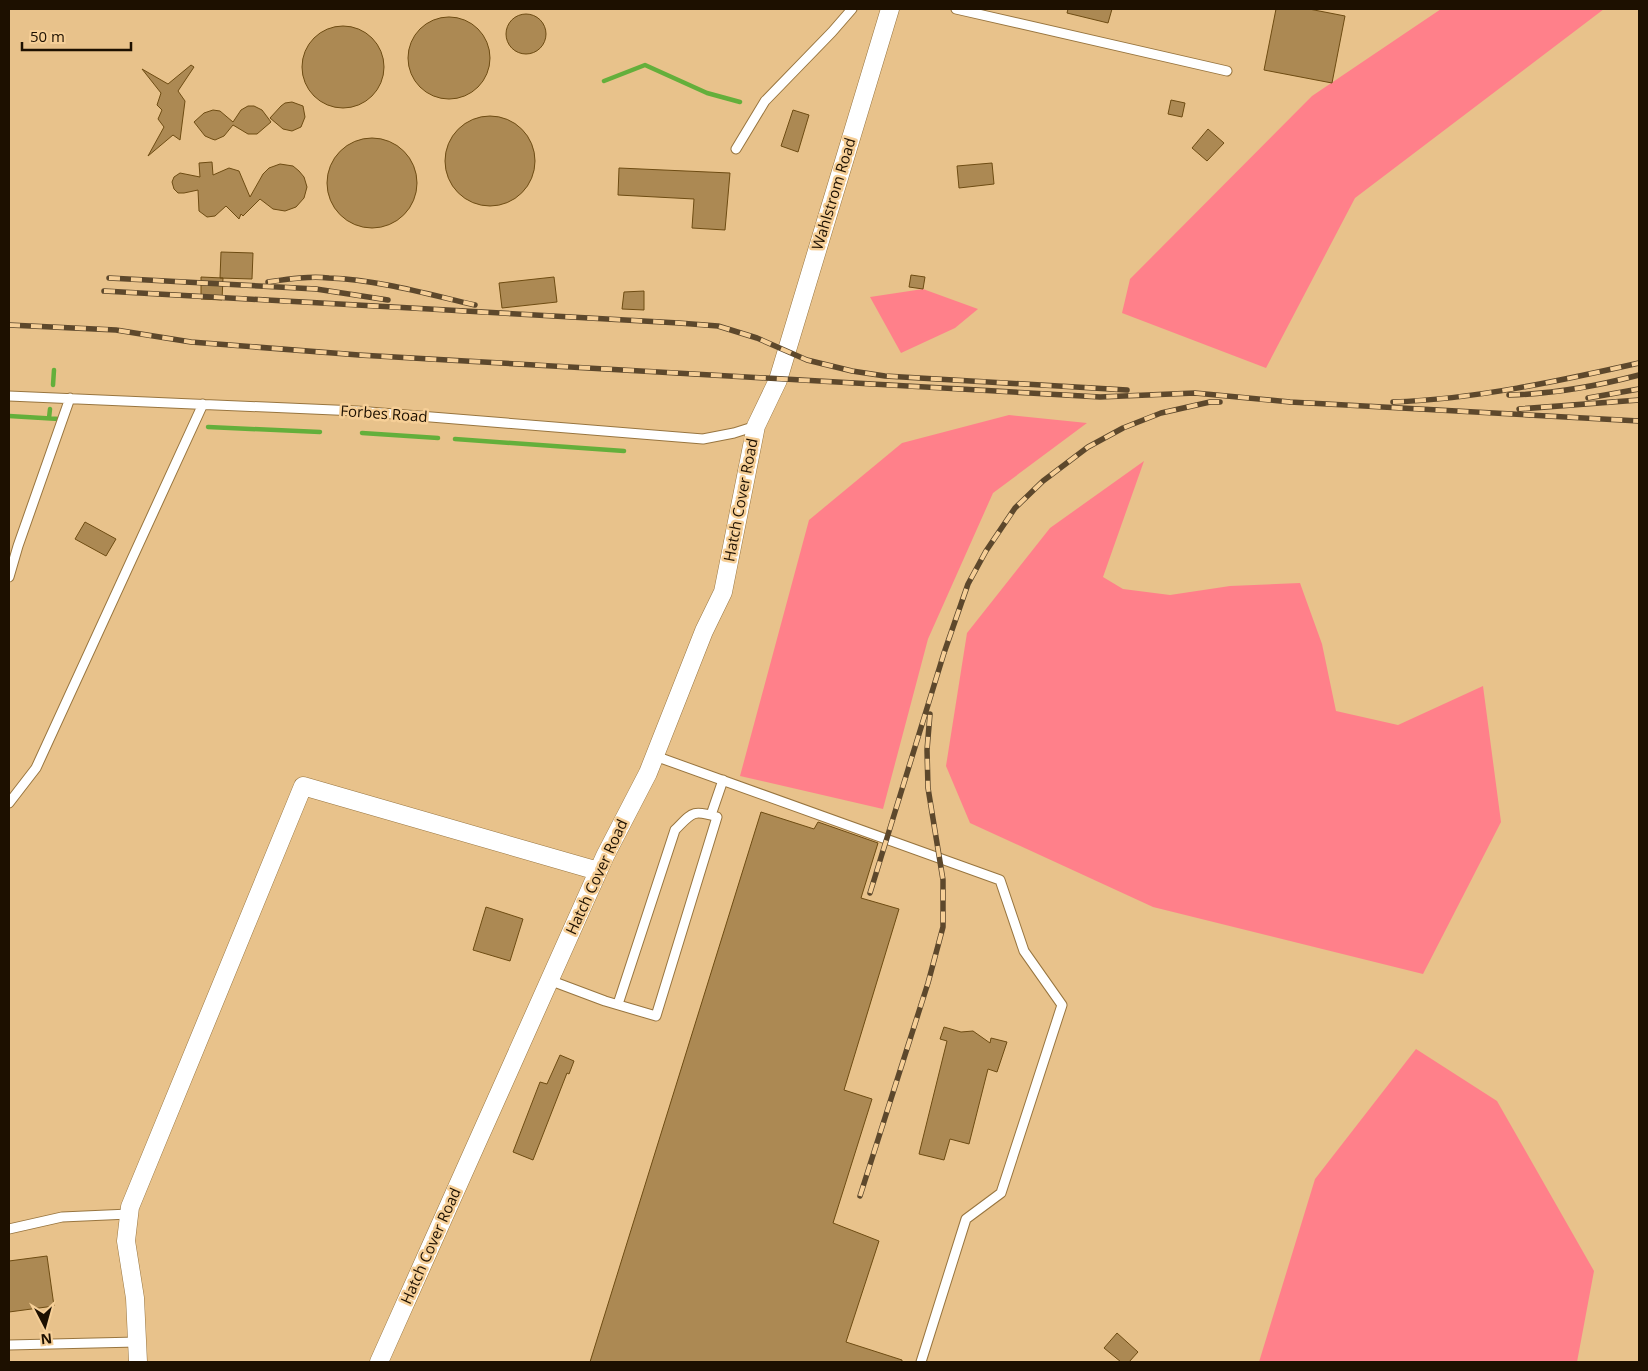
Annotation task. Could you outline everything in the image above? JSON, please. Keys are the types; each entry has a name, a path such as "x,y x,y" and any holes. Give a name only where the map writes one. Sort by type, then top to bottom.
{"street":[{"name":"Wahlstrom Road","path":"778,380 890,9"},
{"name":"Hatch Cover Road","path":"379,1362 598,871 648,773 704,631 722,592 756,426 778,380"},
{"path":"138,1362 135,1298 126,1242 130,1207 303,786 598,871"}],"lane":[{"path":"736,149 765,101 852,9"},
{"path":"956,9 1227,71"},
{"name":"Forbes Road","path":"9,396 356,411 703,439 734,433 756,426"},
{"path":"9,577 70,398"},
{"path":"9,803 36,768 203,404"},
{"path":"655,756 1000,880 1024,951 1062,1005 1002,1193 966,1220 921,1362"},
{"path":"711,815 723,780"},
{"path":"549,980 605,1001 656,1016 717,817 700,812 692,814 675,830 618,1004"},
{"path":"9,1229 62,1217 129,1214"},
{"path":"9,1345 137,1342"}],"shaded area":[{"path":"1441,9 1604,9 1355,198 1266,368 1122,313 1130,279 1312,96"},
{"path":"923,289 978,309 955,328 901,353 870,297"},
{"path":"1009,415 1087,423 993,493 928,639 883,809 740,776 809,520 902,443"},
{"path":"1144,461 1103,577 1123,589 1170,595 1230,586 1300,583 1322,644 1336,711 1398,725 1483,686 1501,822 1423,974 1153,907 970,823 946,766 967,633 1050,528"},
{"path":"1416,1049 1497,1101 1594,1271 1577,1362 1259,1362 1315,1179"}],"building":[{"path":"1068,9 1112,9 1108,23 1067,13"},
{"path":"1276,9 1309,9 1345,16 1332,83 1264,70"},
{"path":"530,14 537,17 543,23 546,34 545,42 537,51 530,54 522,54 515,51 507,42 506,30 509,23 518,15"},
{"path":"449,17 465,20 478,29 487,42 490,58 487,74 478,87 465,96 449,99 433,96 420,87 411,74 408,58 411,42 420,29 433,20"},
{"path":"343,26 359,29 372,38 381,51 384,67 381,83 372,96 359,105 343,108 327,105 314,96 305,83 302,67 305,51 314,38 327,29"},
{"path":"191,65 194,67 178,91 185,101 180,140 173,135 148,156 164,127 158,119 162,110 157,105 161,93 142,69 168,84"},
{"path":"1171,100 1185,103 1182,117 1168,114"},
{"path":"292,102 303,106 305,117 301,127 292,131 283,129 270,118 285,103"},
{"path":"248,106 254,106 262,110 271,122 257,134 248,134 233,125 224,136 215,140 205,136 194,122 204,113 213,110 220,111 233,122 241,110"},
{"path":"793,110 809,115 798,152 781,146"},
{"path":"490,116 507,119 522,129 532,144 535,161 532,178 522,193 507,203 490,206 473,203 458,193 448,178 445,161 448,144 458,129 473,119"},
{"path":"1208,129 1224,143 1207,161 1192,148"},
{"path":"372,138 389,141 404,151 414,166 417,183 414,200 404,215 389,225 372,228 355,225 340,215 330,200 327,183 330,166 340,151 355,141"},
{"path":"212,162 213,175 229,168 239,171 250,197 263,174 269,168 280,164 293,166 304,177 307,187 304,198 296,207 285,211 273,209 260,199 243,216 241,214 239,219 226,206 215,216 207,217 199,211 198,190 178,193 174,189 172,182 174,177 180,173 200,177 199,163"},
{"path":"992,163 994,184 959,188 957,166"},
{"path":"619,168 730,173 725,230 692,228 694,199 618,195"},
{"path":"221,252 253,253 252,279 220,278"},
{"path":"911,275 925,277 923,289 909,287"},
{"path":"201,277 223,278 222,300 201,299"},
{"path":"554,277 557,302 502,308 499,283"},
{"path":"644,291 644,310 622,309 624,292"},
{"path":"85,522 116,539 106,556 75,539"},
{"path":"761,812 814,829 818,822 878,843 861,898 899,909 844,1090 872,1099 833,1223 879,1241 846,1342 902,1360 902,1362 590,1362"},
{"path":"486,907 523,919 510,961 473,950"},
{"path":"944,1027 961,1032 973,1031 990,1043 991,1038 1007,1042 997,1072 988,1069 969,1144 950,1139 944,1160 919,1154 947,1041 940,1039"},
{"path":"560,1055 574,1061 569,1074 567,1073 533,1160 513,1152 540,1082 547,1084"},
{"path":"47,1256 54,1306 9,1312 9,1261"},
{"path":"1117,1333 1138,1352 1129,1362 1121,1362 1104,1348"}],"waterway":[{"path":"604,81 645,65 707,93 740,102"},
{"path":"53,385 54,370"},
{"path":"49,418 50,409"},
{"path":"9,416 59,419"},
{"path":"208,427 320,432"},
{"path":"362,433 438,438"},
{"path":"455,439 624,451"}],"railway":[{"path":"268,282 321,277 348,279 403,288 475,305"},
{"path":"109,278 316,289 388,300"},
{"path":"104,291 718,326 757,338 807,360 852,371 885,376 1127,390"},
{"path":"9,325 116,330 191,342 359,355 1100,397 1195,393 1290,402 1639,421"},
{"path":"1393,402 1486,393 1639,363"},
{"path":"1509,395 1575,389 1639,375"},
{"path":"1588,398 1639,389"},
{"path":"1519,409 1639,400"},
{"path":"870,893 944,653 968,584 986,551 1015,508 1043,481 1088,447 1123,428 1161,413 1210,402 1220,402"},
{"path":"860,1196 928,983 943,927 943,880 928,788 927,750 930,714"}]}
